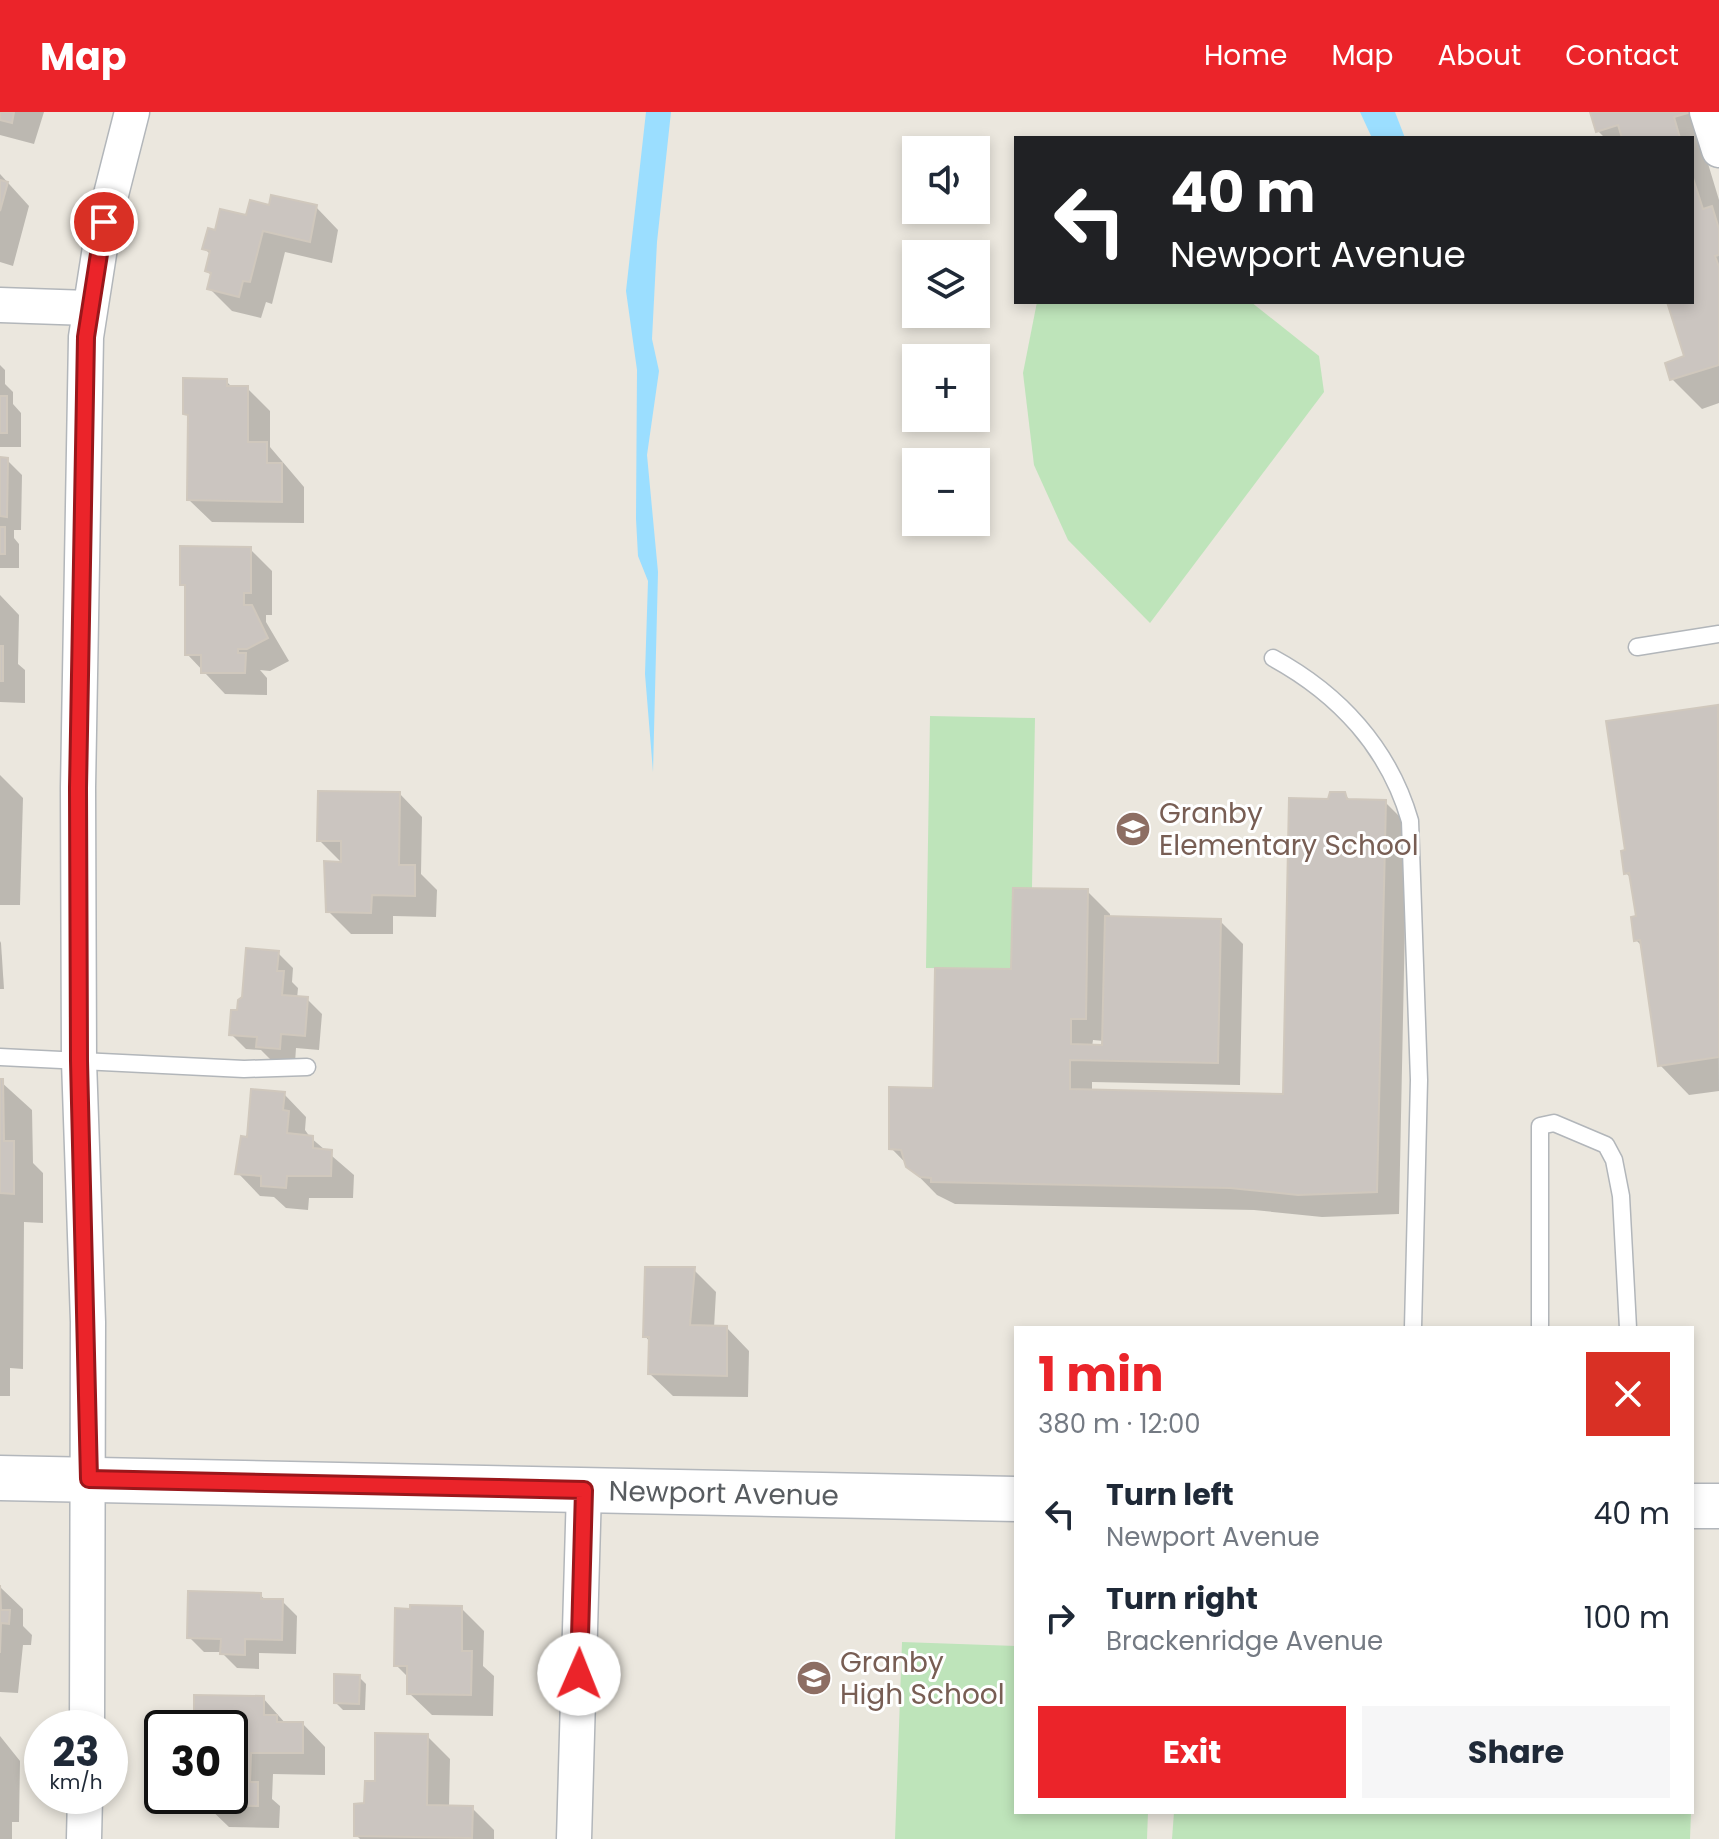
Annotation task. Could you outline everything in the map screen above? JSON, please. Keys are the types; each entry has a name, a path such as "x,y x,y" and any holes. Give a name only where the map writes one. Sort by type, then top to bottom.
{"street":[{"path":"87,1710 89,1479 79,1061 78,788 89,308 104,222 132,112"},
{"path":"1707,112 1719,150"},
{"path":"0,305 89,308"},
{"name":"Newport Avenue","path":"0,1478 1014,1499"},
{"path":"574,1839 584,1490"},
{"path":"1694,1506 1719,1506"},
{"path":"84,1839 85,1814"}],"lane":[{"path":"1637,647 1719,634"},
{"path":"1273,658 1305,675 1340,703 1369,737 1401,789 1410,821 1419,1080 1413,1326"},
{"path":"0,1057 244,1069 307,1067"},
{"path":"1540,1326 1540,1126 1554,1123 1606,1145 1614,1160 1621,1196 1628,1326"}],"green space":[{"path":"1037,304 1254,304 1319,356 1324,392 1150,623 1068,540 1034,465 1023,373"},
{"path":"930,716 1035,718 1032,888 1013,888 1011,969 926,968"},
{"path":"902,1642 1014,1646 1014,1814 1148,1814 1147,1839 895,1839"},
{"path":"1174,1814 1691,1814 1690,1839 1172,1839"}],"water":[{"path":"646,112 671,112 657,242 652,339 659,371 647,455 658,572 653,772 645,674 648,581 638,556 636,519 637,370 626,291"},
{"path":"1360,112 1395,112 1404,136 1371,136"}],"building":[{"path":"0,112 14,112 12,123 0,120"},
{"path":"1590,112 1688,113 1674,117 1679,136 1621,136 1618,125 1596,132"},
{"path":"0,180 8,182 0,211"},
{"path":"1694,181 1703,209 1712,206 1719,229 1719,255 1715,256 1719,267 1719,365 1670,380 1665,363 1684,356 1668,304 1694,304"},
{"path":"271,195 317,205 310,242 263,231 250,282 243,281 239,297 207,289 211,273 205,271 210,251 202,249 208,228 215,230 220,209 246,215 250,200 269,205"},
{"path":"183,378 227,379 227,386 248,386 248,442 267,442 267,463 282,463 282,502 187,500 188,415 183,414"},
{"path":"0,396 7,396 7,433 0,433"},
{"path":"0,457 8,458 7,517 0,516"},
{"path":"0,527 5,527 5,554 0,554"},
{"path":"180,546 251,547 251,593 244,593 244,605 252,605 268,638 247,649 238,649 238,653 246,653 245,673 201,673 201,655 185,655 185,585 180,585"},
{"path":"0,646 3,646 3,681 0,681"},
{"path":"1718,705 1719,1057 1658,1066 1640,940 1634,941 1631,917 1636,916 1629,873 1624,874 1621,851 1625,850 1606,721"},
{"path":"318,791 400,792 399,865 415,865 415,896 372,895 371,913 326,912 324,861 341,862 341,841 317,841"},
{"name":"Granby Elementary School","path":"1330,792 1345,792 1347,799 1386,800 1377,1192 1298,1195 1230,1188 931,1182 931,1178 920,1177 906,1167 901,1150 889,1149 889,1087 933,1088 935,968 1011,969 1013,888 1088,889 1086,1019 1071,1019 1071,1044 1102,1045 1105,916 1221,919 1218,1063 1070,1060 1070,1089 1283,1094 1289,798 1328,799"},
{"path":"246,948 279,951 277,971 284,971 282,995 308,997 305,1036 281,1034 280,1049 256,1047 257,1037 229,1035 231,1010 237,1010 238,1000 242,997"},
{"path":"0,1079 3,1079 4,1141 14,1141 14,1194 0,1193"},
{"path":"251,1089 285,1092 283,1110 289,1111 287,1133 313,1136 313,1148 332,1150 331,1176 287,1176 286,1188 261,1186 261,1176 235,1174 241,1136 247,1137"},
{"path":"645,1267 695,1267 690,1325 727,1326 727,1376 648,1374 649,1337 643,1337"},
{"path":"0,1585 1,1610 10,1610 9,1624 1,1623 0,1653"},
{"path":"188,1591 261,1593 261,1599 283,1599 282,1640 245,1639 245,1655 220,1654 221,1639 187,1638"},
{"path":"410,1605 462,1606 462,1651 472,1651 471,1695 407,1694 407,1666 394,1666 395,1608 410,1609"},
{"path":"334,1674 360,1675 359,1704 334,1703"},
{"path":"194,1695 264,1696 264,1715 277,1715 277,1722 303,1722 303,1753 251,1753 250,1782 258,1782 258,1806 248,1806 248,1710 194,1710"},
{"path":"375,1733 428,1734 427,1805 473,1806 472,1838 354,1836 354,1804 364,1803 365,1781 375,1781"}],"place":[{"name":"Granby Elementary School","path":"1133,829"},
{"name":"Granby High School","path":"814,1678"}],"route":[{"path":"104,222 86,337 78,788 79,1061 88,1322 89,1479 584,1490 579,1674"}]}
